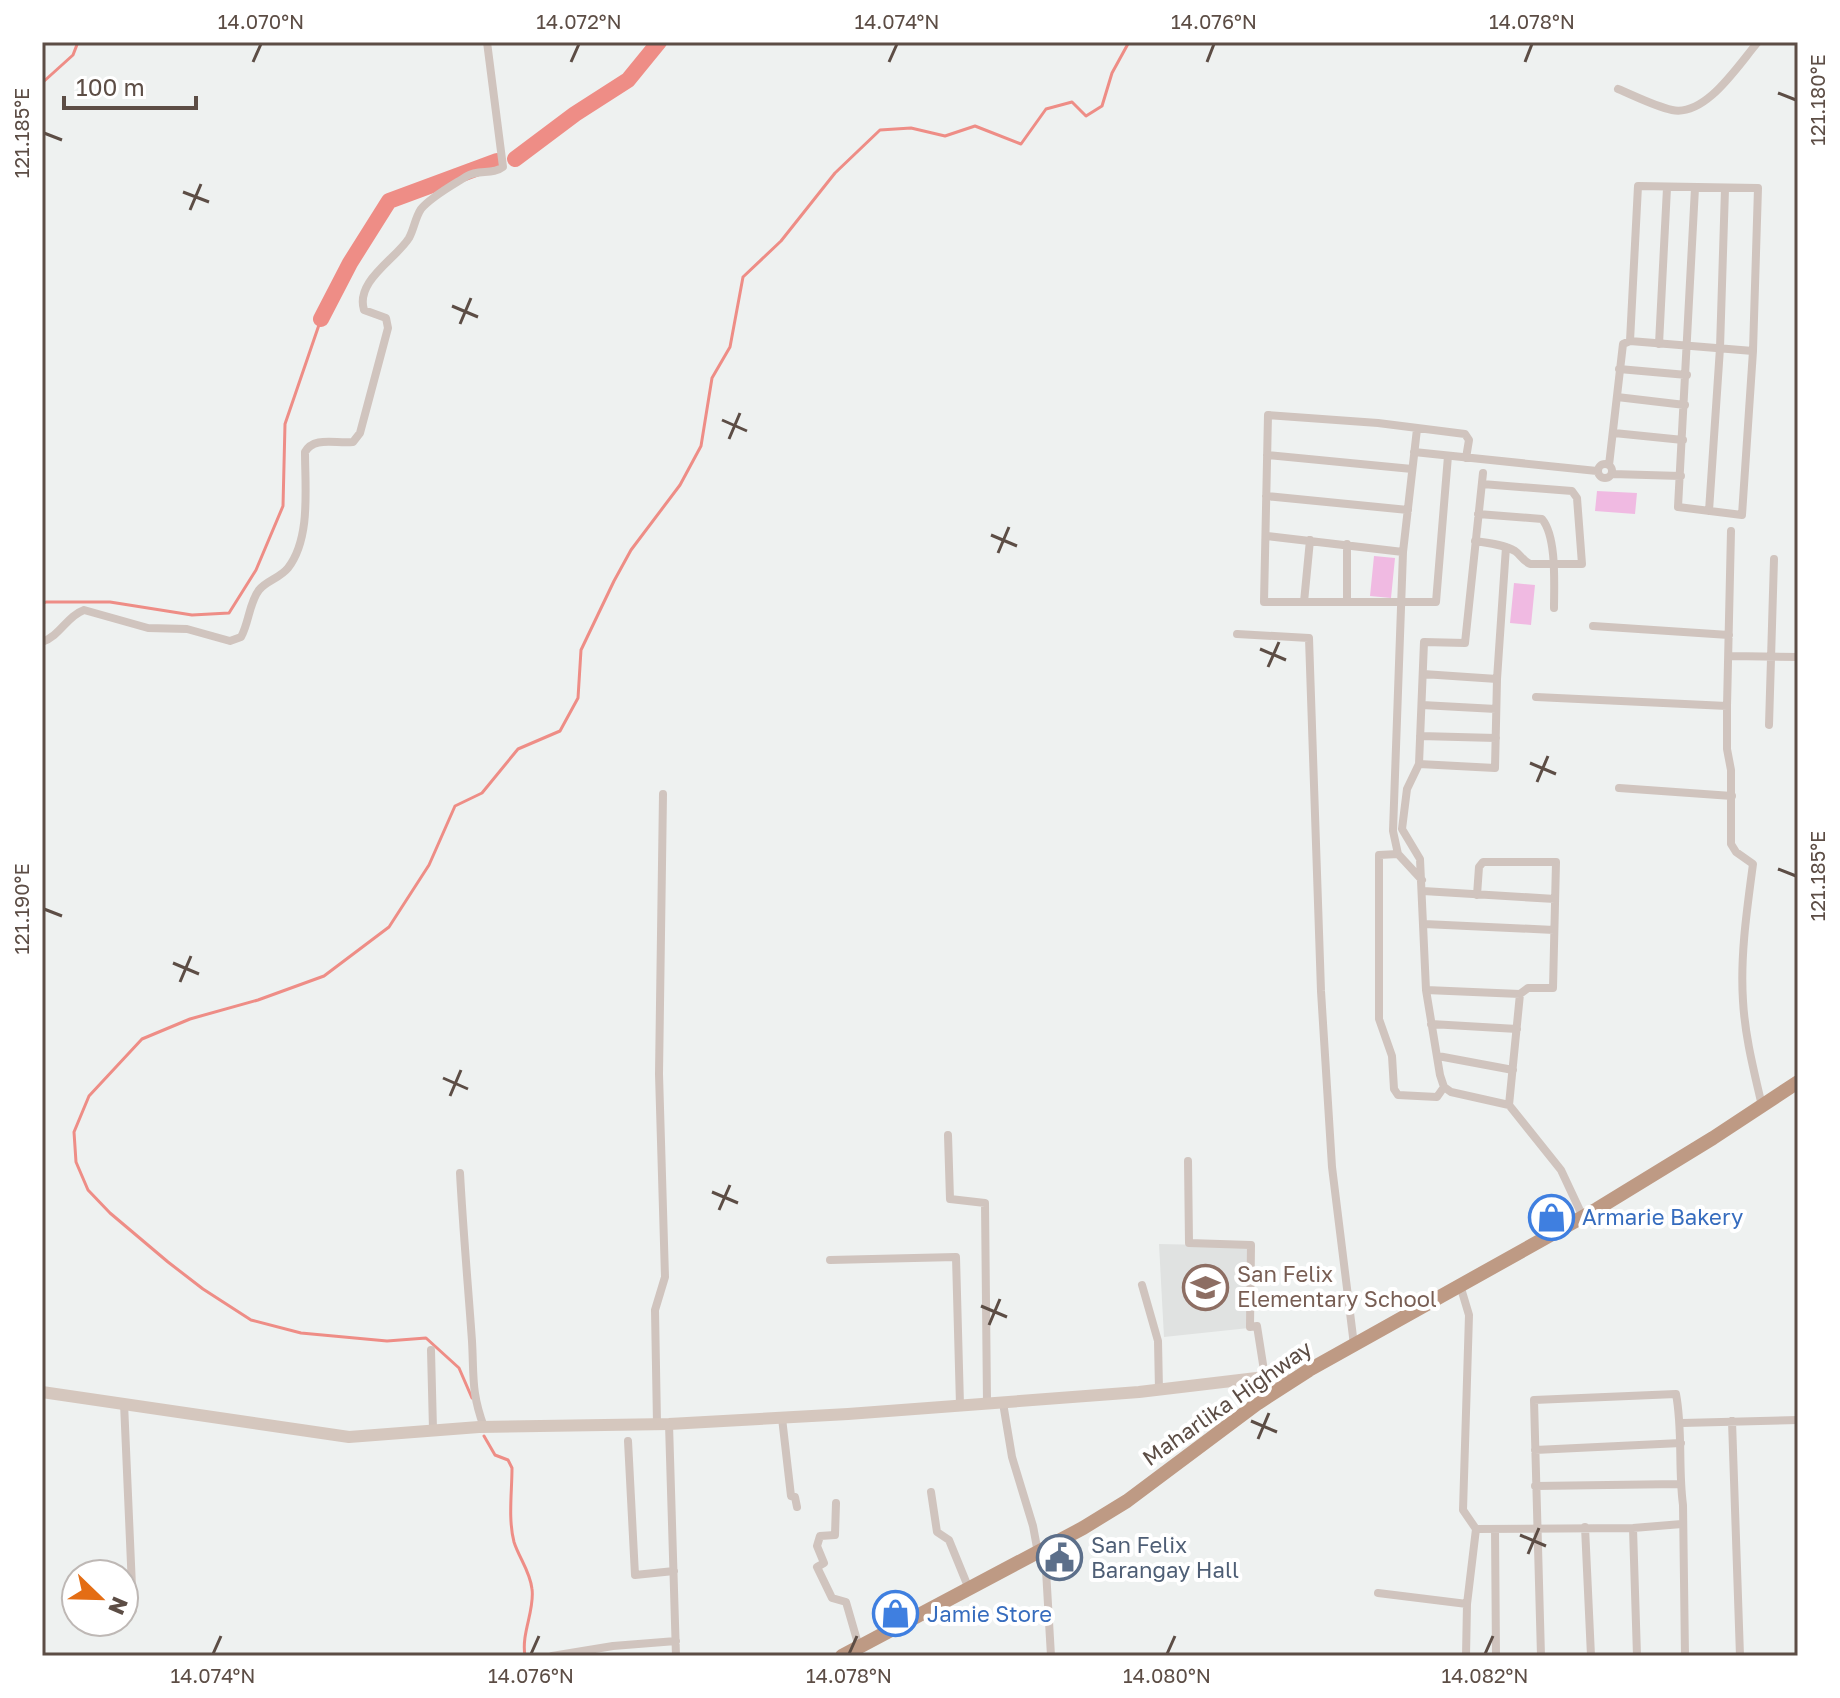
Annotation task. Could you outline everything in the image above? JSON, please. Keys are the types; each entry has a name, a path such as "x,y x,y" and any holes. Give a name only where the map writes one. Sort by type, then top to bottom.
{"highway":[{"name":"Maharlika Highway","path":"842,1656 970,1590 1127,1501 1292,1381 1583,1217 1798,1082"}],"street":[{"path":"42,642 57,634 78,612 84,610 148,628 187,629 230,641 241,637 257,592 281,576 292,562 304,526 307,447 314,442 353,442 360,433 388,328 386,318 364,310 366,289 408,238 424,206 472,173 497,171 503,167 487,42"},
{"path":"1618,89 1674,111 1693,108 1709,100 1758,42"},
{"path":"1630,341 1638,186 1758,188 1753,351 1742,515 1678,507 1695,188"},
{"path":"1659,344 1667,188"},
{"path":"1709,511 1720,348 1725,189"},
{"path":"1414,452 1597,471 1603,479 1610,469 1623,344 1630,341 1753,351"},
{"path":"1619,369 1687,375"},
{"path":"1617,397 1685,405"},
{"path":"1448,456 1436,602 1264,602 1268,415 1465,434 1469,440 1466,458"},
{"path":"1417,429 1403,552 1393,831 1398,854 1422,881"},
{"path":"1614,433 1683,440"},
{"path":"1267,455 1412,469"},
{"path":"1610,469 1681,476"},
{"path":"1483,473 1465,643 1424,642 1419,764 1407,789 1402,829 1420,859 1426,990 1444,1087 1451,1092 1509,1105 1561,1170 1583,1217"},
{"path":"1475,541 1506,547 1530,564 1582,564 1577,498 1572,491 1482,484"},
{"path":"1266,496 1408,510"},
{"path":"1478,514 1542,519 1547,525 1553,563 1554,608"},
{"path":"1731,531 1727,706 1731,844 1736,852 1753,864 1745,937 1743,1002 1762,1106"},
{"path":"1267,536 1403,552"},
{"path":"1304,602 1310,540"},
{"path":"1347,544 1347,601"},
{"path":"1419,764 1495,768 1497,679 1506,547"},
{"path":"1769,725 1774,559"},
{"path":"1593,626 1729,635"},
{"path":"1237,634 1309,638 1321,991 1332,1167 1354,1345"},
{"path":"1730,656 1798,657"},
{"path":"1423,674 1497,679"},
{"path":"1536,697 1727,706"},
{"path":"1422,705 1496,709"},
{"path":"1420,736 1496,738"},
{"path":"1619,788 1732,796"},
{"path":"663,794 659,1074 665,1277 655,1310 674,1571 676,1656"},
{"path":"1398,854 1379,855 1379,1019 1392,1056 1394,1089 1398,1095 1437,1097 1444,1087"},
{"path":"1426,990 1520,994 1528,988 1553,988 1556,862 1483,862 1479,867 1477,895"},
{"path":"1423,891 1555,899"},
{"path":"1424,924 1554,930"},
{"path":"1509,1105 1520,994"},
{"path":"1431,1024 1517,1029"},
{"path":"1438,1056 1513,1070"},
{"path":"948,1135 950,1199 985,1203 987,1403"},
{"path":"1188,1161 1189,1243 1251,1245 1250,1327 1257,1326 1265,1377"},
{"path":"460,1173 472,1385 484,1427"},
{"path":"830,1260 956,1257 960,1405"},
{"path":"1142,1285 1158,1341 1159,1390"},
{"path":"1460,1285 1469,1315 1463,1510 1476,1529 1467,1604 1466,1656"},
{"path":"431,1350 433,1430"},
{"path":"42,1392 349,1437 484,1427 663,1424 782,1418 1159,1390 1265,1377 1292,1381"},
{"path":"1541,1656 1535,1529 1534,1400 1676,1394 1682,1423 1680,1484 1685,1656"},
{"path":"124,1403 131,1558"},
{"path":"1003,1403 1012,1457 1038,1553 1046,1570 1051,1656"},
{"path":"782,1418 791,1496 795,1497 797,1507"},
{"path":"1682,1423 1798,1420"},
{"path":"1732,1421 1740,1656"},
{"path":"628,1441 635,1575 674,1571"},
{"path":"1535,1450 1681,1443"},
{"path":"1535,1486 1680,1484"},
{"path":"931,1492 937,1532 949,1540 970,1590"},
{"path":"836,1503 835,1535 820,1536 817,1546 824,1563 817,1567 832,1598 846,1602 859,1647"},
{"path":"1476,1529 1633,1528 1682,1524"},
{"path":"1585,1527 1591,1656"},
{"path":"1633,1528 1637,1656"},
{"path":"1495,1529 1496,1656"},
{"path":"1378,1593 1467,1604"},
{"path":"552,1656 613,1646 676,1641"}],"shaded area":[{"path":"1597,491 1637,493 1635,514 1595,511"},
{"path":"1374,556 1395,558 1391,598 1370,596"},
{"path":"1514,583 1535,585 1531,625 1510,623"},
{"name":"San Felix Elementary School","path":"1159,1244 1251,1246 1249,1328 1164,1337"}],"waterway":[{"path":"42,83 73,55 78,42"},
{"path":"515,159 575,114 628,80 659,42"},
{"path":"472,1398 459,1368 426,1338 387,1341 301,1333 251,1320 168,1262 88,1190 76,1162 74,1132 89,1096 142,1039 190,1019 258,1000 324,976 389,927 429,865 455,806 482,793 518,749 560,731 578,698 581,650 614,581 631,550 680,485 701,446 712,378 730,347 743,277 781,241 835,173 880,130 911,128 945,136 975,126 1021,144 1046,109 1072,102 1086,116 1102,106 1112,73 1129,42"},
{"path":"321,319 350,263 389,201 497,161"},
{"path":"42,604 110,602 192,615 229,613 256,570 283,506 285,424 321,319"},
{"path":"484,1436 495,1455 508,1460 512,1468 512,1533 532,1589 525,1656"}],"place":[{"name":"Armarie Bakery","path":"1551,1217"},
{"name":"San Felix Elementary School","path":"1206,1287"},
{"name":"San Felix Barangay Hall","path":"1060,1558"},
{"name":"Jamie Store","path":"896,1614"}]}
